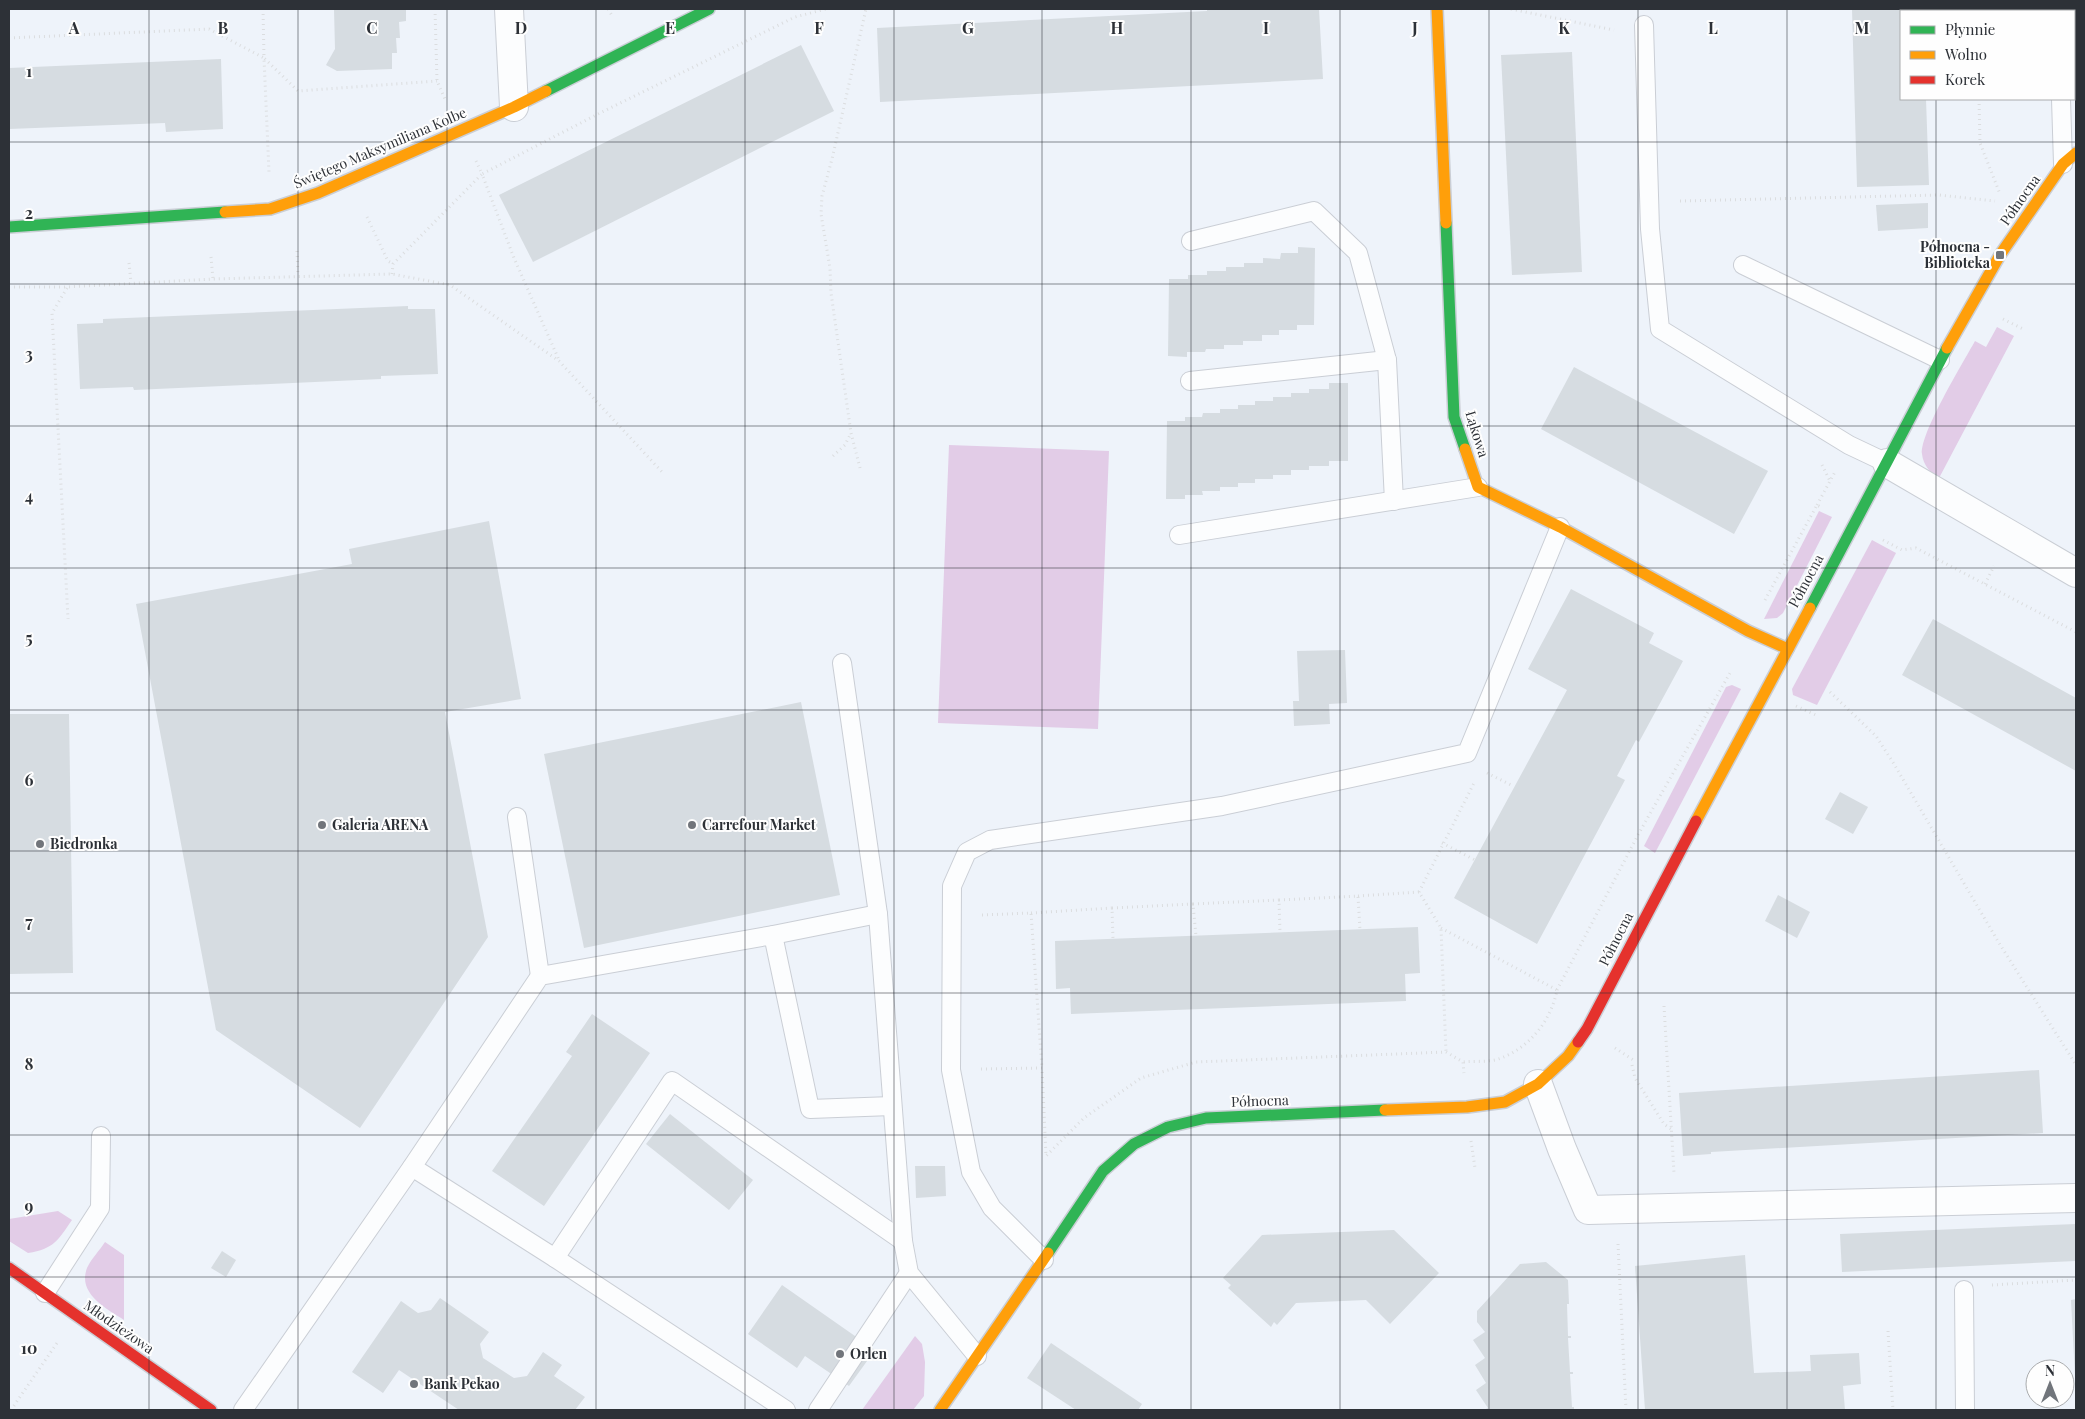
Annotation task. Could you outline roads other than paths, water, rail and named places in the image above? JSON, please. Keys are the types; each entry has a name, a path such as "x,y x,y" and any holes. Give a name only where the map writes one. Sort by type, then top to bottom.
{"street":[{"path":"509,9 514,107"},
{"name":"Świętego Maksymiliana Kolbe","path":"9,227 270,209 318,193 514,107 709,9"},
{"name":"Łąkowa","path":"1437,9 1454,417 1478,487"},
{"name":"Północna","path":"940,1410 1103,1171 1134,1144 1168,1127 1206,1118 1467,1107 1505,1102 1538,1084 1568,1056 1587,1029 1670,868 1766,691 1940,360 2000,255 2070,158"},
{"path":"1887,463 2076,572"},
{"path":"1478,487 1560,527 1748,630 1788,648"},
{"path":"1538,1084 1562,1149 1588,1210 2076,1198"},
{"name":"Młodzieżowa","path":"9,1268 211,1410"}],"lane":[{"path":"1644,25 1649,201 1660,329 1849,445 1887,463"},
{"path":"2061,100 2070,158"},
{"path":"1191,241 1314,211 1358,253 1387,360 1394,501"},
{"path":"1743,265 1917,347 1940,360"},
{"path":"1190,381 1387,360"},
{"path":"1179,534 1478,487"},
{"path":"1044,1260 992,1208 972,1172 951,1070 952,886 967,852 990,840 1222,806 1467,753 1560,527"},
{"path":"842,663 878,914 903,1241 909,1273 977,1356"},
{"path":"243,1410 412,1167 540,976 517,817"},
{"path":"540,976 773,935 878,914"},
{"path":"773,935 810,1109 892,1106"},
{"path":"556,1258 672,1081 903,1241"},
{"path":"45,1293 100,1208 100,1136"},
{"path":"412,1167 556,1258 786,1410"},
{"path":"818,1410 909,1273"},
{"path":"1964,1290 1965,1410"}],"place":[{"name":"Północna - Biblioteka","path":"2000,255"},
{"name":"Galeria ARENA","path":"322,825"},
{"name":"Carrefour Market","path":"692,825"},
{"name":"Biedronka","path":"40,844"},
{"name":"Orlen","path":"840,1354"},
{"name":"Bank Pekao","path":"414,1384"}]}
